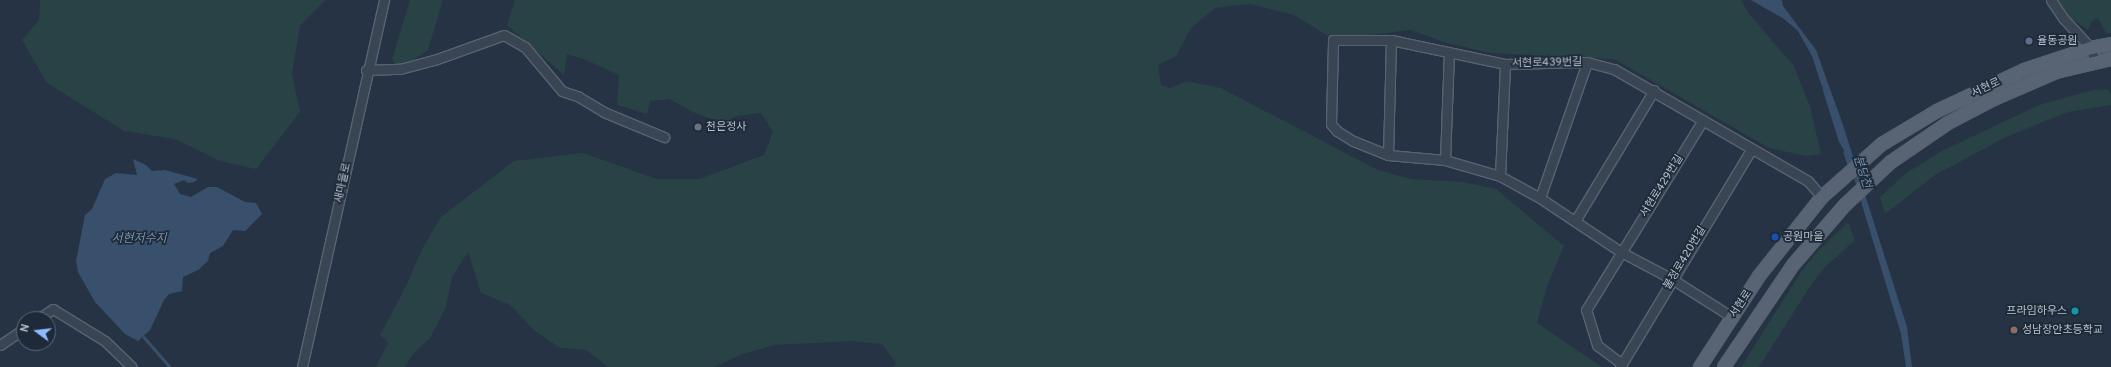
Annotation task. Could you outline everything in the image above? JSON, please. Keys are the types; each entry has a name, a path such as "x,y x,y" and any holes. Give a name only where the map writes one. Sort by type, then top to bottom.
{"main road":[{"name":"서현로","path":"1700,367 1759,276 1822,197 1871,153 1901,131 1983,88 2024,70 2091,48 2111,44"},
{"name":"서현로","path":"1724,367 1793,265 1845,205 1911,147 1936,131 1994,99 2056,72 2111,59"}],"street":[{"name":"새마을로","path":"302,367 366,70 384,0"},
{"path":"2051,0 2063,18 2091,48 2095,62"},
{"path":"366,70 400,69 437,59 504,35 525,47 562,91 579,97 606,113 664,137"},
{"name":"서현로439번길","path":"1388,155 1353,141 1337,131 1331,124 1333,40 1391,40 1505,64 1587,62 1614,69 1654,90 1751,150 1762,154 1808,181 1822,197"},
{"path":"1391,40 1388,155 1445,160 1500,176 1540,198 1621,252 1672,279 1732,317"},
{"path":"1445,160 1449,52"},
{"path":"1540,198 1587,62"},
{"path":"1500,176 1505,64"},
{"path":"1575,221 1654,90"},
{"name":"서현로429번길","path":"1621,365 1597,345 1586,310 1703,120"},
{"name":"불정로420번길","path":"1621,365 1751,150"},
{"path":"56,312 105,341 132,367"},
{"path":"0,345 16,334"}],"green space":[{"path":"40,0 325,0 300,26 292,74 300,112 256,169 220,161 175,139 124,131 47,83 22,40 39,20"},
{"path":"410,0 443,0 428,50 409,63 396,65 392,59"},
{"path":"515,0 1741,0 1750,15 1794,66 1810,106 1821,154 1806,156 1769,148 1614,59 1490,53 1447,43 1410,30 1346,38 1328,36 1294,15 1250,4 1215,8 1191,28 1176,56 1158,65 1161,85 1170,88 1186,81 1221,88 1378,170 1411,179 1463,182 1496,189 1564,246 1547,287 1537,323 1602,367 893,367 896,363 882,344 851,341 774,345 743,354 714,367 608,367 586,350 560,348 535,331 510,305 481,293 468,252 452,277 446,307 430,338 412,355 405,367 376,367 388,343 380,335 406,286 422,249 441,217 514,161 583,153 657,179 699,179 764,155 773,132 761,113 737,116 722,123 695,113 669,99 650,101 647,114 617,105 619,75 586,60 567,54 564,75 507,25"},
{"path":"2058,0 2111,0 2111,33 2106,33 2098,18 2092,21 2088,30 2065,14"},
{"path":"2107,89 2111,94 2111,105 2068,112 2006,137 1935,175 1885,214 1880,197 1906,173 1942,151 2039,105 2093,90"},
{"path":"1848,222 1855,240 1825,267 1811,285 1759,367 1741,367 1801,272 1815,254"}],"water":[{"path":"1751,0 1782,0 1783,6 1816,50 1843,125 1907,327 1912,367 1906,367 1901,334 1847,155 1839,142 1824,94 1818,67 1798,31 1784,19"},
{"name":"서현저수지","path":"133,159 146,165 152,171 165,170 198,179 194,182 188,183 184,180 174,184 180,194 191,197 208,187 217,187 245,202 256,203 262,214 245,231 233,230 223,246 210,253 208,261 198,270 183,277 182,291 169,294 164,300 150,330 138,341 125,334 95,302 78,272 76,261 85,215 92,209 105,179 116,173 137,175"}],"waterway":[{"name":"분당천","path":"1814,57 1823,84"},
{"name":"분당천","path":"1845,152 1850,168"},
{"path":"144,337 170,367"}],"place":[{"name":"율동공원","path":"2029,41"},
{"name":"천은정사","path":"698,127"},
{"name":"공원마을","path":"1775,237"},
{"name":"프라임하우스","path":"2075,311"},
{"name":"성남장안초등학교","path":"2014,330"}]}
